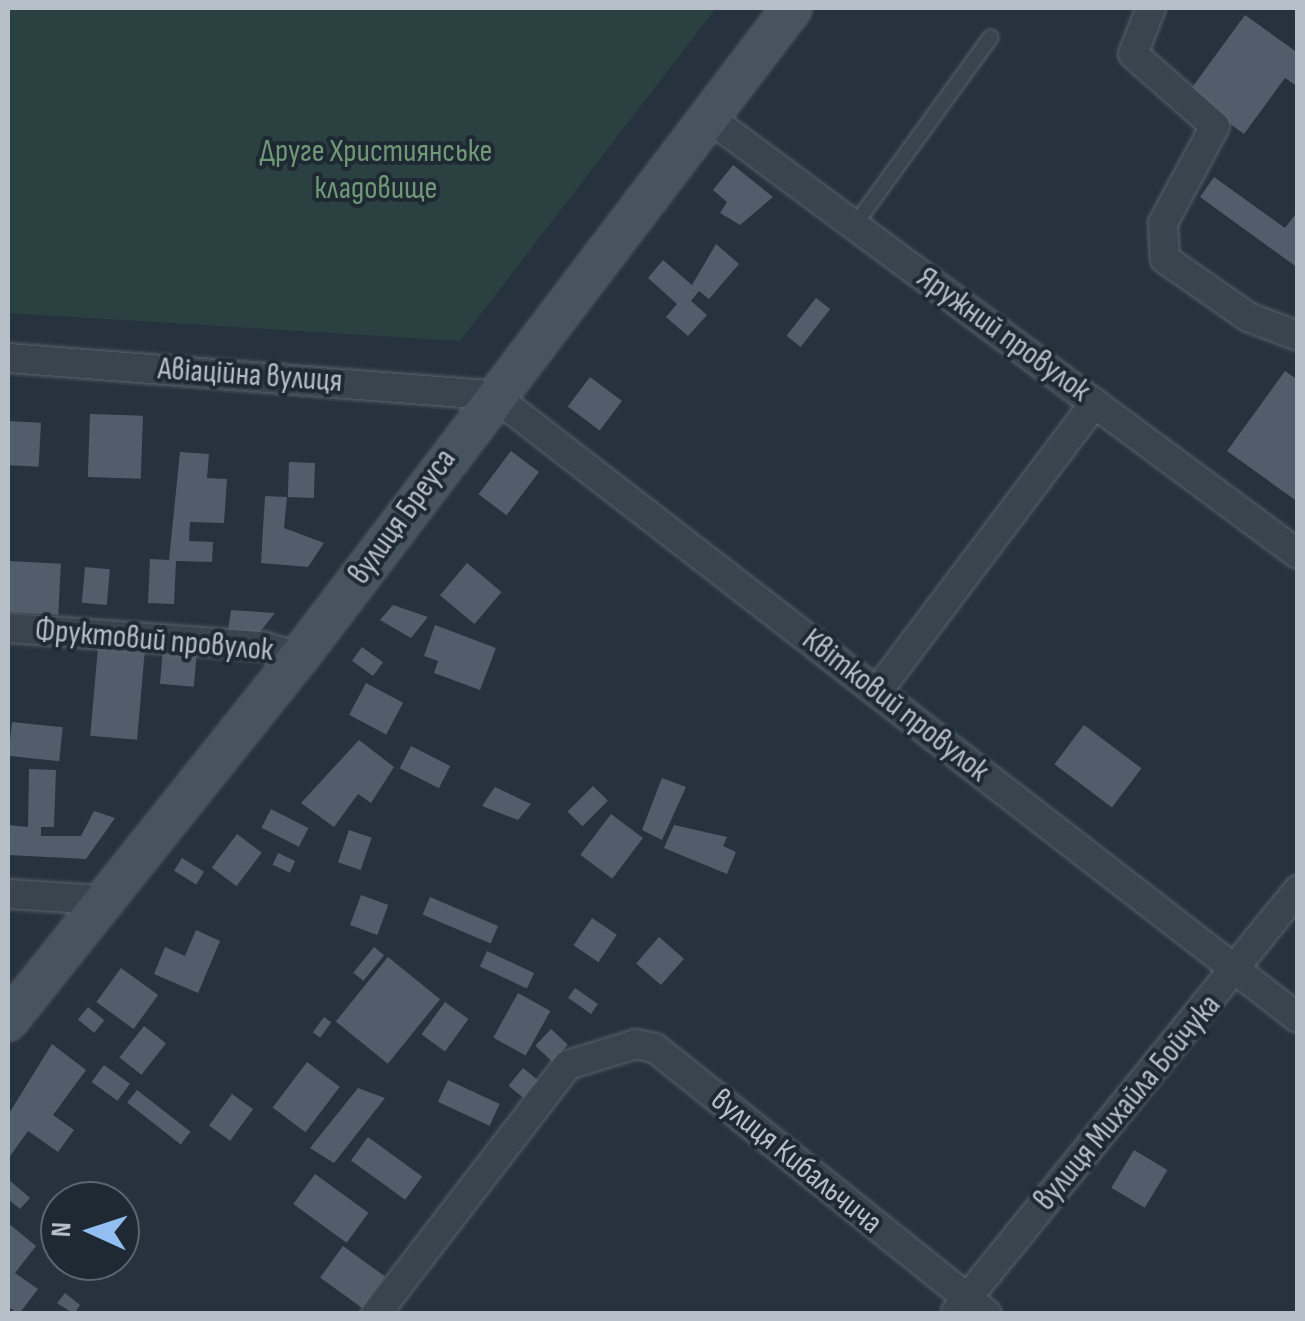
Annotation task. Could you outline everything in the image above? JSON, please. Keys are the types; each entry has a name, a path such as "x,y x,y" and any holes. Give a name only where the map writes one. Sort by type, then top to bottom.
{"street":[{"name":"вулиця Бреуса","path":"8,1021 101,900 300,657 493,395 792,8"},
{"path":"1151,8 1133,54 1215,126 1163,223 1165,258 1248,317 1298,336"},
{"name":"Яружний провулок","path":"708,117 1298,554"},
{"name":"Авіаційна вулиця","path":"8,358 493,395"},
{"name":"Квітковий провулок","path":"493,395 1298,1018"},
{"path":"878,692 1094,403"},
{"name":"Фруктовий провулок","path":"8,628 262,646 300,657"},
{"name":"вулиця Михайла Бойчука","path":"970,1309 1298,890"},
{"path":"8,894 101,900"},
{"name":"вулиця Кибальчича","path":"376,1314 568,1065 594,1052 655,1048 970,1309"}],"lane":[{"path":"854,226 991,36"}],"green space":[{"name":"Друге Християнське кладовище","path":"8,8 716,8 460,341 8,313"}],"building":[{"path":"1245,15 1298,53 1298,87 1285,78 1244,134 1188,93"},
{"path":"733,165 773,197 740,225 720,213 727,202 713,190"},
{"path":"1214,177 1285,228 1298,211 1298,268 1200,197"},
{"path":"716,244 739,264 709,299 699,291 691,301 707,315 688,336 666,317 677,304 648,278 663,260 692,285"},
{"path":"816,298 830,309 801,347 786,336"},
{"path":"1285,371 1298,380 1298,502 1227,451"},
{"path":"590,377 622,401 600,431 568,407"},
{"path":"90,414 143,416 141,479 88,477"},
{"path":"8,421 41,423 39,467 8,465"},
{"path":"511,451 539,472 506,515 479,494"},
{"path":"180,452 209,454 207,478 227,479 224,523 190,522 189,541 213,542 212,562 176,561 174,604 148,603 150,559 169,560"},
{"path":"289,462 315,463 314,498 288,497"},
{"path":"265,496 287,497 284,528 324,543 308,567 261,563"},
{"path":"8,561 61,564 58,615 8,612"},
{"path":"467,563 501,592 474,624 440,595"},
{"path":"85,567 110,569 107,605 82,603"},
{"path":"393,605 428,617 411,638 380,620"},
{"path":"231,610 275,613 259,633 228,630"},
{"path":"435,625 496,648 480,690 434,673 438,661 424,656"},
{"path":"98,647 145,651 137,740 90,736"},
{"path":"362,647 383,662 373,676 352,661"},
{"path":"163,649 197,652 194,687 160,684"},
{"path":"366,683 403,703 386,735 349,715"},
{"path":"12,722 63,727 59,761 8,756"},
{"path":"1084,725 1142,768 1112,807 1055,764"},
{"path":"359,740 394,767 371,803 358,794 334,827 301,803"},
{"path":"411,746 450,766 439,788 400,768"},
{"path":"29,769 56,770 54,827 41,827 41,836 81,836 94,811 115,818 86,859 8,855 8,825 28,827"},
{"path":"662,778 686,787 662,840 642,830"},
{"path":"593,786 608,801 582,826 568,811"},
{"path":"495,787 531,804 518,820 482,806"},
{"path":"271,809 308,828 299,847 261,828"},
{"path":"611,814 643,838 612,879 580,855"},
{"path":"674,825 727,837 723,846 736,852 727,874 664,848"},
{"path":"349,830 372,838 361,870 338,862"},
{"path":"237,834 262,853 236,886 212,868"},
{"path":"278,853 295,861 290,873 273,865"},
{"path":"182,858 204,872 196,884 174,871"},
{"path":"361,895 388,905 377,935 350,925"},
{"path":"430,897 498,926 491,943 423,914"},
{"path":"592,918 617,935 598,962 574,945"},
{"path":"196,930 220,941 198,993 154,974 165,947 185,956"},
{"path":"659,937 684,959 661,985 636,963"},
{"path":"374,947 384,955 363,981 353,973"},
{"path":"487,951 534,973 527,988 480,966"},
{"path":"388,957 440,999 388,1064 336,1022"},
{"path":"121,968 158,995 134,1029 96,1002"},
{"path":"575,988 598,1004 591,1014 568,998"},
{"path":"518,993 550,1011 526,1056 493,1038"},
{"path":"445,1002 468,1019 445,1051 421,1034"},
{"path":"88,1007 104,1020 94,1033 78,1019"},
{"path":"324,1017 331,1022 320,1038 313,1032"},
{"path":"144,1026 166,1043 141,1075 119,1058"},
{"path":"551,1029 568,1045 552,1062 535,1046"},
{"path":"52,1044 86,1070 53,1115 74,1130 58,1152 28,1131 8,1159 8,1115"},
{"path":"307,1062 340,1087 305,1132 273,1108"},
{"path":"104,1065 130,1084 118,1101 92,1082"},
{"path":"523,1068 538,1080 523,1098 509,1086"},
{"path":"448,1080 500,1104 490,1126 438,1102"},
{"path":"358,1088 385,1098 334,1163 310,1148"},
{"path":"137,1090 191,1132 181,1144 127,1103"},
{"path":"232,1094 253,1109 230,1141 209,1126"},
{"path":"368,1137 422,1176 405,1200 351,1160"},
{"path":"1134,1150 1167,1170 1145,1208 1111,1188"},
{"path":"315,1174 368,1213 347,1243 293,1204"},
{"path":"8,1179 30,1198 20,1209 8,1199"},
{"path":"8,1223 36,1246 15,1273 38,1289 19,1314 8,1307"},
{"path":"343,1246 385,1277 362,1308 320,1278"},
{"path":"65,1293 80,1305 74,1314 57,1303"}]}
